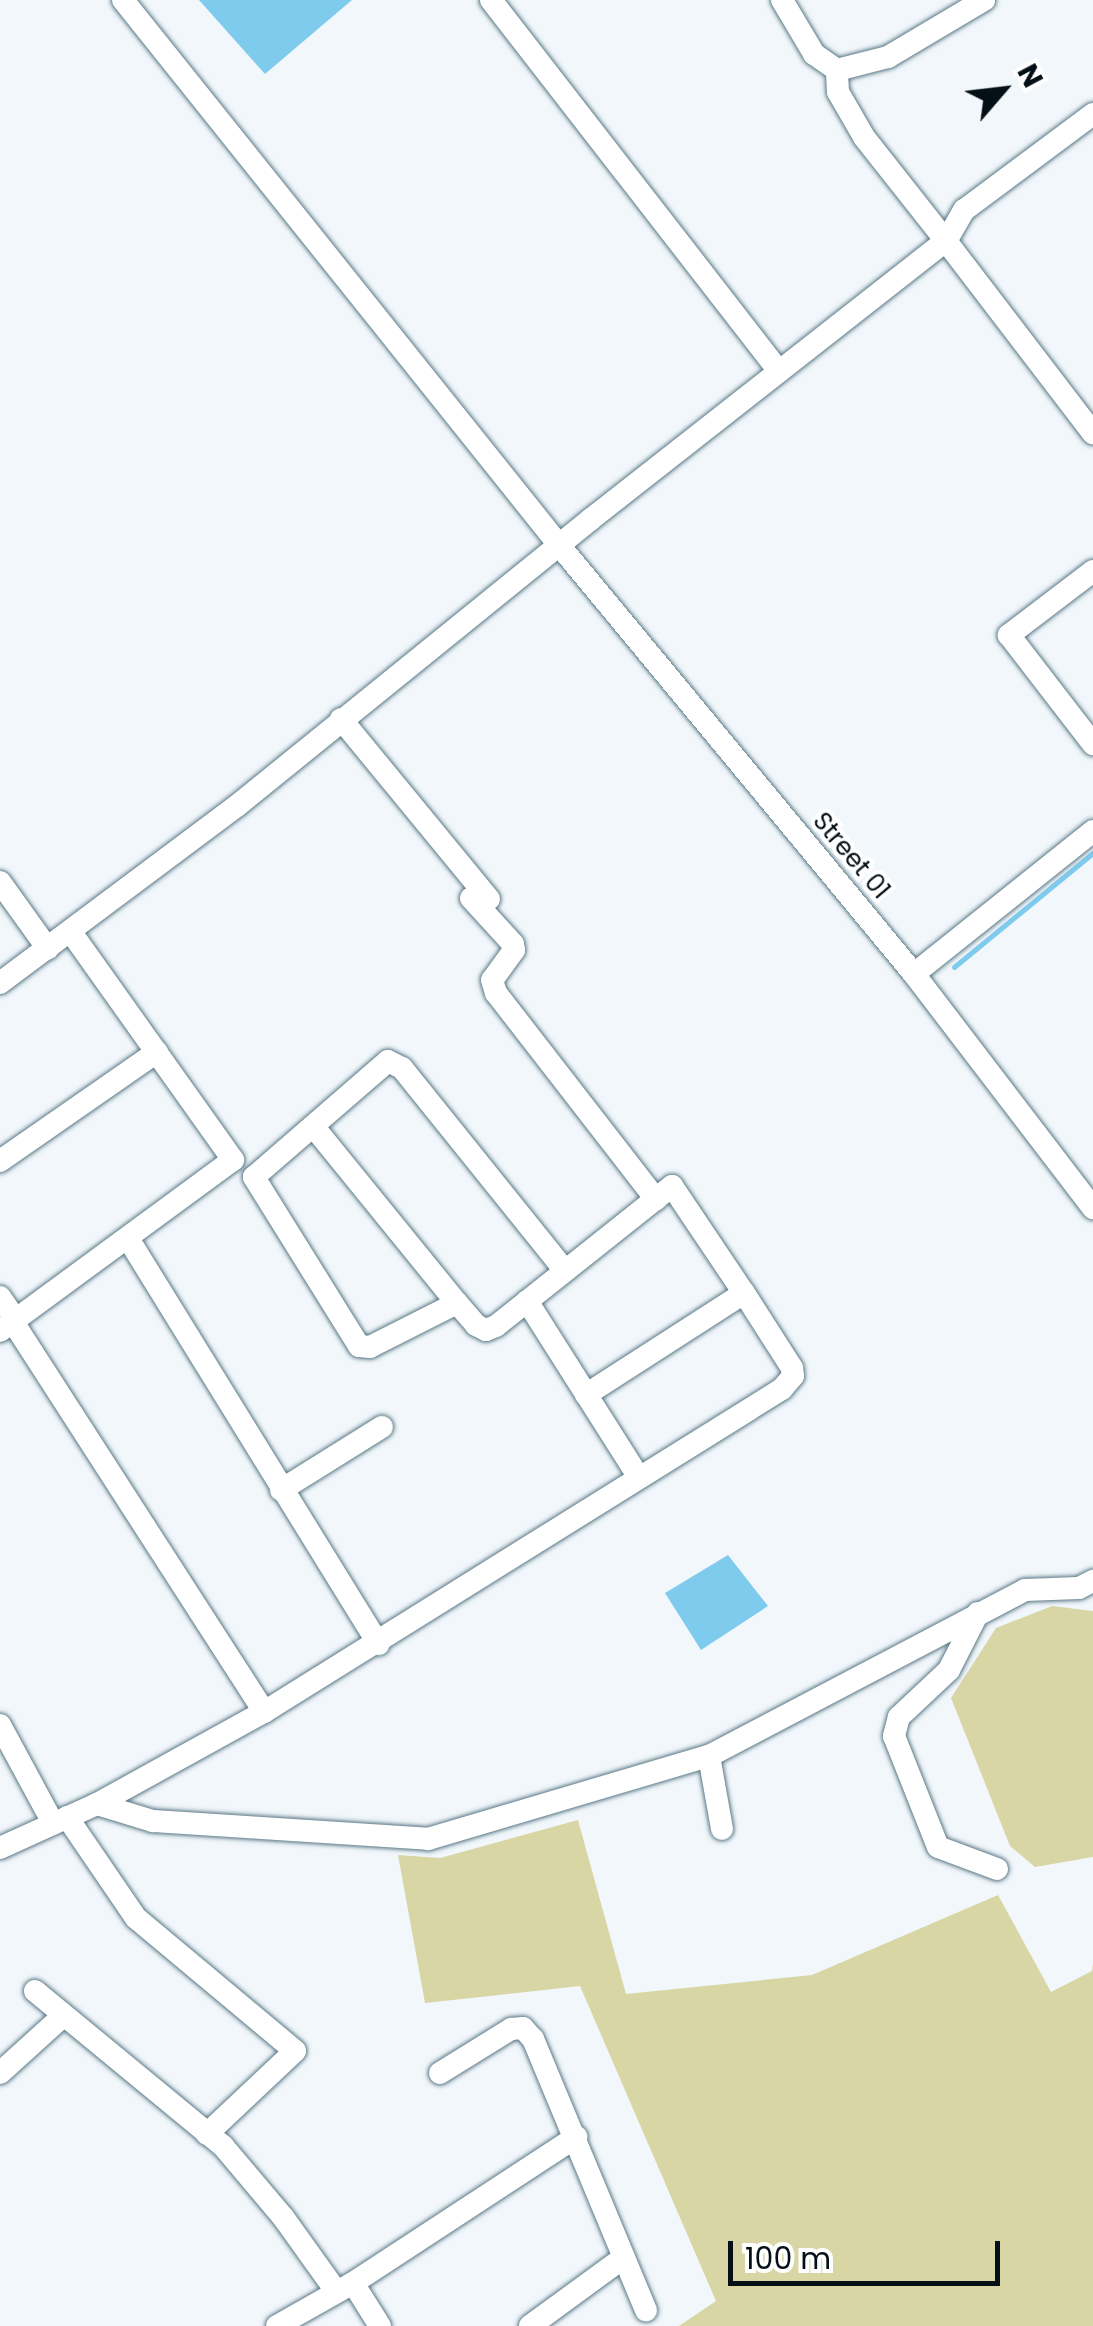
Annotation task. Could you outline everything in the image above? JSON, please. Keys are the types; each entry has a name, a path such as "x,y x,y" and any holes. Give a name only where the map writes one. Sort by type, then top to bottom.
{"street":[{"name":"Street 01","path":"123,0 559,544 914,974 1093,1208"},
{"path":"491,0 780,371"},
{"path":"782,0 814,54 837,70 888,57 980,1"},
{"path":"837,70 838,92 864,137 1093,433"},
{"path":"0,983 238,805 559,544 946,241 964,210 1093,114"},
{"path":"1093,571 1009,636 1093,744"},
{"path":"341,718 513,944 514,950 492,980 496,992 656,1198"},
{"path":"914,974 1093,831"},
{"path":"0,882 48,949"},
{"path":"10,1325 130,1240 233,1160 71,932"},
{"path":"0,1162 157,1052"},
{"path":"457,1303 370,1347 359,1346 254,1177 376,1067 388,1061 402,1068 565,1271"},
{"path":"0,1848 97,1804 264,1712 379,1644 791,1381 792,1368 786,1356 672,1186 486,1330 457,1303 313,1126"},
{"path":"130,1240 280,1490 379,1644"},
{"path":"586,1395 744,1292"},
{"path":"0,1297 10,1325 264,1712"},
{"path":"527,1301 638,1476"},
{"path":"280,1490 382,1427"},
{"path":"97,1804 153,1821 428,1839 709,1756 978,1613 1037,1586 1070,1589 1093,1581"},
{"path":"978,1613 949,1670 898,1717 894,1736 938,1847 997,1870"},
{"path":"0,1725 60,1820 136,1918 295,2051 207,2134"},
{"path":"709,1756 722,1829"},
{"path":"35,1992 207,2134 380,2326"},
{"path":"0,2074 64,2015"},
{"path":"440,2073 512,2029 523,2028 533,2039 646,2310"},
{"path":"277,2326 576,2137"},
{"path":"530,2326 624,2258"}],"shaded area":[{"path":"1052,1606 1093,1611 1093,1857 1035,1867 1010,1846 951,1698 996,1628"},
{"path":"578,1820 626,1994 812,1975 998,1895 1051,1992 1092,1971 1093,1963 1093,2326 679,2326 716,2301 580,1986 425,2003 398,1855 440,1858"}],"water":[{"path":"199,0 352,0 265,74"},
{"path":"728,1555 768,1606 701,1650 665,1593"}],"waterway":[{"path":"954,967 1093,853"}]}
